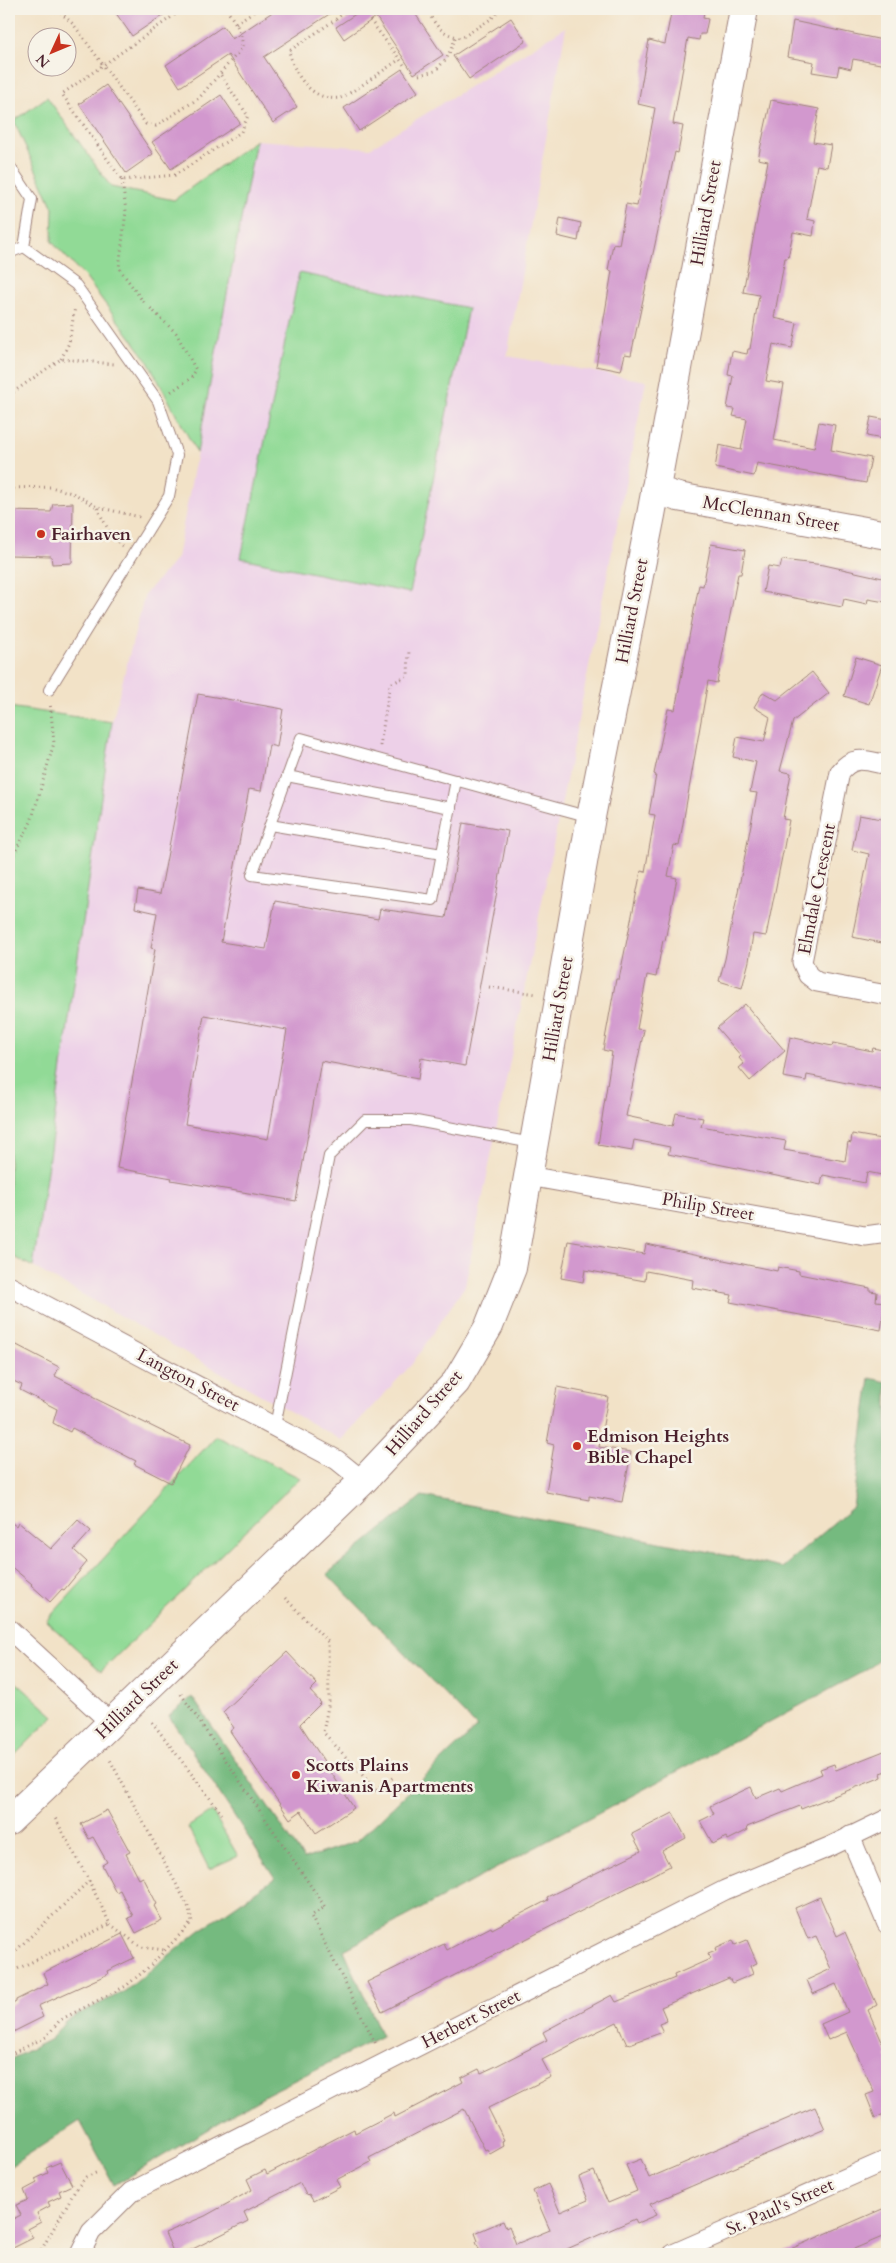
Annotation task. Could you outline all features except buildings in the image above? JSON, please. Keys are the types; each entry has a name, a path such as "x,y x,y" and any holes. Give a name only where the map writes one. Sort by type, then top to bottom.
{"street":[{"name":"Hilliard Street","path":"9,1821 363,1481 456,1382 489,1326 512,1268 591,817 655,490 744,9"},
{"name":"McClennan Street","path":"655,490 678,497 887,535"},
{"name":"Elmdale Crescent","path":"887,766 858,759 847,763 840,772 802,962 808,975 817,982 887,995"},
{"name":"Philip Street","path":"528,1176 866,1236 887,1233"},
{"name":"Langton Street","path":"9,1286 276,1426 337,1460 363,1481"},
{"path":"9,1629 112,1724"},
{"name":"Herbert Street","path":"80,2254 91,2232 131,2192 725,1890 887,1819"},
{"path":"850,1836 887,1924"},
{"name":"St. Paul's Street","path":"673,2254 887,2160"}],"lane":[{"path":"9,165 32,198 24,248"},
{"path":"9,253 24,248"},
{"path":"24,248 76,285 158,401 177,455 169,496 50,690"},
{"path":"456,780 433,900 252,875 301,738 456,780 591,817"},
{"path":"287,776 451,808"},
{"path":"270,826 442,854"},
{"path":"276,1426 328,1156 365,1120 411,1120 534,1143"}],"path":[{"path":"57,9 74,25 146,124 156,126 199,98 242,48 243,38 236,23 226,9"},
{"path":"158,401 191,378 196,370 176,333 142,300 119,268 126,211 122,180 62,94 184,9"},
{"path":"236,23 257,9"},
{"path":"348,9 289,51 292,64 306,86 320,96 341,98 399,60"},
{"path":"426,9 438,28 448,35 461,38 491,19 500,9"},
{"path":"370,20 404,65"},
{"path":"419,74 435,72 447,58 456,37"},
{"path":"122,180 175,175 241,132 248,116 220,74"},
{"path":"9,395 61,359 69,342 78,290"},
{"path":"61,359 132,365"},
{"path":"9,488 51,487 74,494 97,507 153,521"},
{"path":"97,507 111,535 132,556"},
{"path":"378,759 390,684 408,676 409,649"},
{"path":"9,863 30,822 54,743 50,690"},
{"path":"489,987 559,1000"},
{"path":"285,1598 328,1642 329,1701 323,1732 376,1790 395,1776"},
{"path":"181,1694 325,1908 311,1916 368,2026"},
{"path":"152,1722 222,1814"},
{"path":"9,2055 46,2037 60,2020 126,1986 166,1950 192,1922 189,1908 110,1760"},
{"path":"54,1816 110,1924 141,1947 166,1950"},
{"path":"9,1957 89,1881"},
{"path":"9,1973 110,1924"},
{"path":"38,2254 76,2190 86,2177 98,2172"}],"shaded area":[{"path":"566,27 507,356 646,381 465,1286 412,1364 341,1440 33,1267 112,722 145,594 177,558 256,140 370,148"}],"green space":[{"path":"47,97 111,187 174,200 256,140 197,453 146,358 85,277 52,242 53,208 14,121"},
{"path":"299,273 468,308 410,593 241,558"},
{"path":"9,707 112,722 33,1267 9,1254"},
{"path":"870,1378 887,1382 887,1651 870,1668 344,1950 382,2036 267,2094 114,2185 80,2121 9,2167 9,2060 51,2039 65,2021 125,1991 199,1931 275,1878 169,1716 192,1697 304,1859 357,1841 477,1727 327,1574 422,1496 711,1552 782,1568 853,1507"},
{"path":"216,1436 300,1478 101,1671 46,1621"},
{"path":"9,1676 54,1716 9,1761"},
{"path":"212,1811 238,1856 209,1869 188,1827"}],"place":[{"name":"Fairhaven","path":"41,534"},
{"name":"Edmison Heights Bible Chapel","path":"577,1446"},
{"name":"Scotts Plains Kiwanis Apartments","path":"296,1775"}]}
